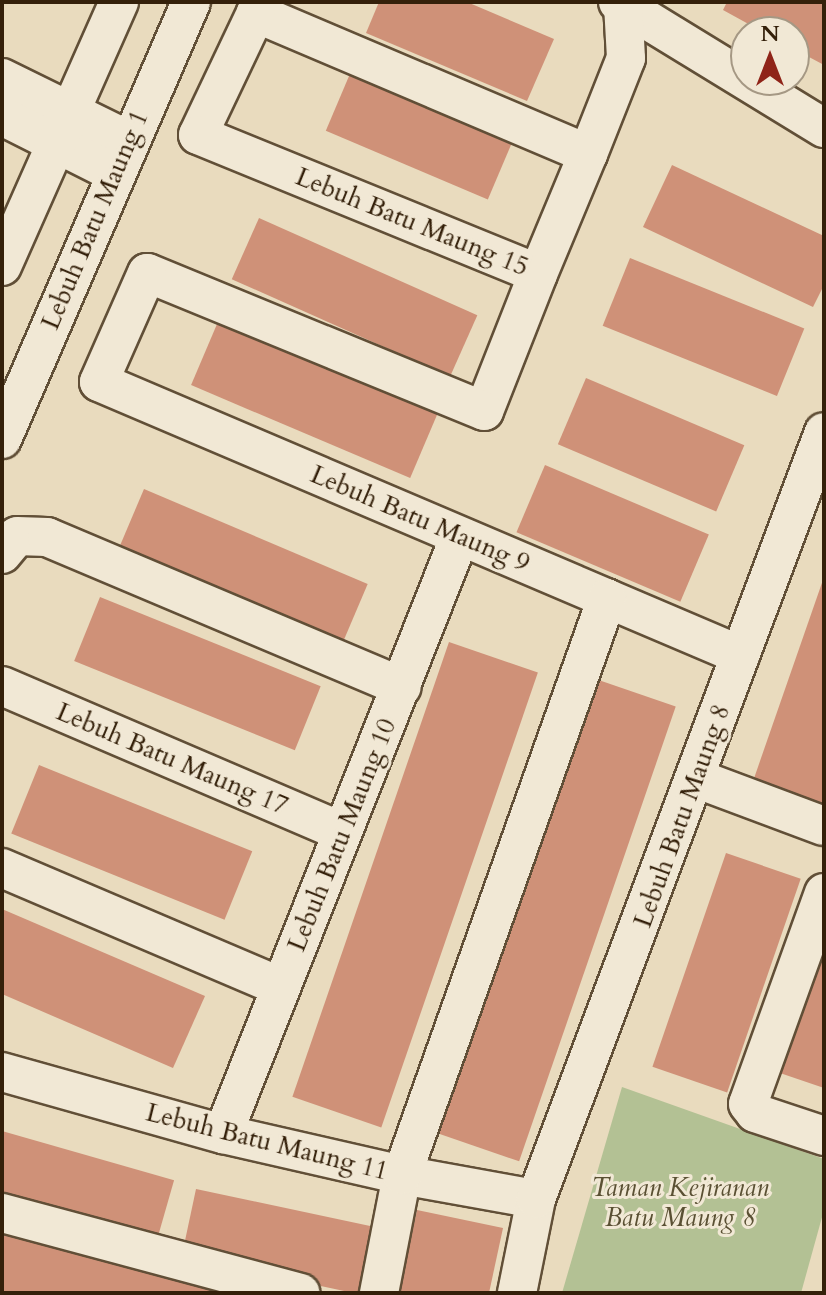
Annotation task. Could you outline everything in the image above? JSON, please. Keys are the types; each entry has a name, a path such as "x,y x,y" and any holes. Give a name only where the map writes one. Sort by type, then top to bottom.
{"street":[{"path":"2,266 119,2"},
{"name":"Lebuh Batu Maung 1","path":"2,439 121,156 191,2"},
{"path":"622,3 824,128"},
{"name":"Lebuh Batu Maung 15","path":"588,154 256,13 198,135 538,274 588,154 626,58 622,3"},
{"path":"2,78 64,126 121,156"},
{"path":"2,116 64,126"},
{"name":"Lebuh Batu Maung 9","path":"538,274 484,411 147,273 99,382 740,655"},
{"name":"Lebuh Batu Maung 8","path":"517,1293 536,1199 698,779 740,655 824,432"},
{"path":"2,554 17,536 47,537 402,687"},
{"name":"Lebuh Batu Maung 10","path":"223,1134 460,536"},
{"path":"379,1293 402,1175 607,598"},
{"name":"Lebuh Batu Maung 17","path":"2,686 342,832"},
{"path":"698,779 824,826"},
{"path":"2,868 281,987"},
{"path":"824,893 748,1104 755,1113 824,1136"},
{"name":"Lebuh Batu Maung 11","path":"2,1072 223,1134 402,1175 536,1199"},
{"path":"2,1213 300,1293"}],"green space":[{"name":"Taman Kejiranan Batu Maung 8","path":"622,1087 824,1159 824,1210 801,1293 562,1293"}],"building":[{"path":"379,2 467,2 554,39 527,101 366,33"},
{"path":"727,2 824,2 824,65 810,58 810,16 734,16 723,10"},
{"path":"352,69 514,138 488,199 326,131"},
{"path":"672,165 824,236 824,285 813,307 643,227"},
{"path":"259,218 477,315 450,376 232,279"},
{"path":"630,258 804,328 777,396 603,326"},
{"path":"220,317 439,410 410,478 191,385"},
{"path":"586,378 744,445 716,511 558,444"},
{"path":"545,465 709,535 680,602 516,532"},
{"path":"144,489 368,584 344,640 120,545"},
{"path":"824,577 824,812 751,787"},
{"path":"100,597 321,686 295,750 74,661"},
{"path":"449,642 538,673 381,1127 292,1097"},
{"path":"584,675 676,707 519,1161 427,1130"},
{"path":"39,765 252,851 225,920 11,834"},
{"path":"726,853 801,879 727,1092 652,1067"},
{"path":"2,909 205,996 173,1068 2,994"},
{"path":"824,943 824,1088 777,1072"},
{"path":"2,1131 174,1180 154,1251 2,1207"},
{"path":"196,1189 382,1229 368,1293 353,1293 182,1256"},
{"path":"417,1210 503,1228 489,1293 399,1293"},
{"path":"2,1225 218,1282 215,1293 2,1293"}]}
